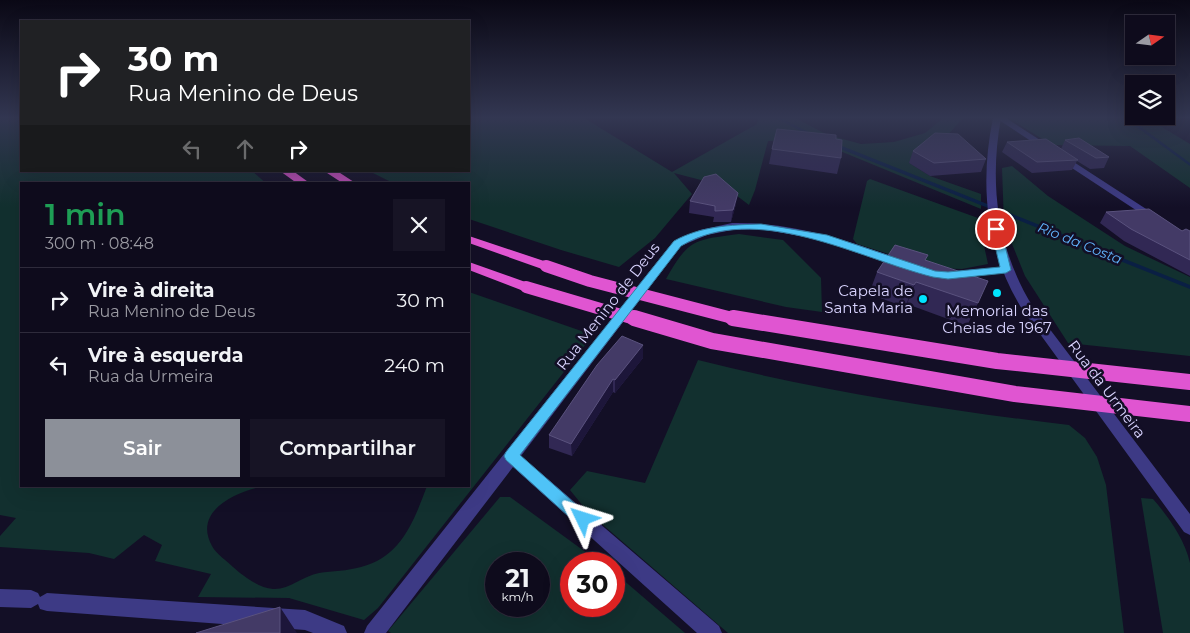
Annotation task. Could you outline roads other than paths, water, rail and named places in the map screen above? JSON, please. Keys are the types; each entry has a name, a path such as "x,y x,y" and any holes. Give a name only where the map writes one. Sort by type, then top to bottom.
{"highway":[{"path":"286,172 303,182"},
{"path":"331,172 348,182"},
{"path":"470,239 590,281 724,317 997,362 1190,382"},
{"path":"470,266 526,287 712,341 1015,394 1190,414"}],"street":[{"name":"Rua da Urmeira","path":"995,148 992,170 993,214 998,244 1006,270 1028,309 1190,527"},
{"path":"1045,148 1162,222"},
{"name":"Rua Menino de Deus","path":"374,633 677,244 693,234 737,226 797,231 824,237 918,269"},
{"path":"933,274 948,275 1006,270"},
{"path":"511,456 712,633"},
{"path":"0,598 305,620 337,633"}],"waterway":[{"name":"Rio da Costa","path":"841,148 1190,287"},
{"path":"1166,148 1190,165"}],"place":[{"name":"Memorial das Cheias de 1967","path":"997,293"},
{"name":"Capela de Santa Maria","path":"923,299"}]}
